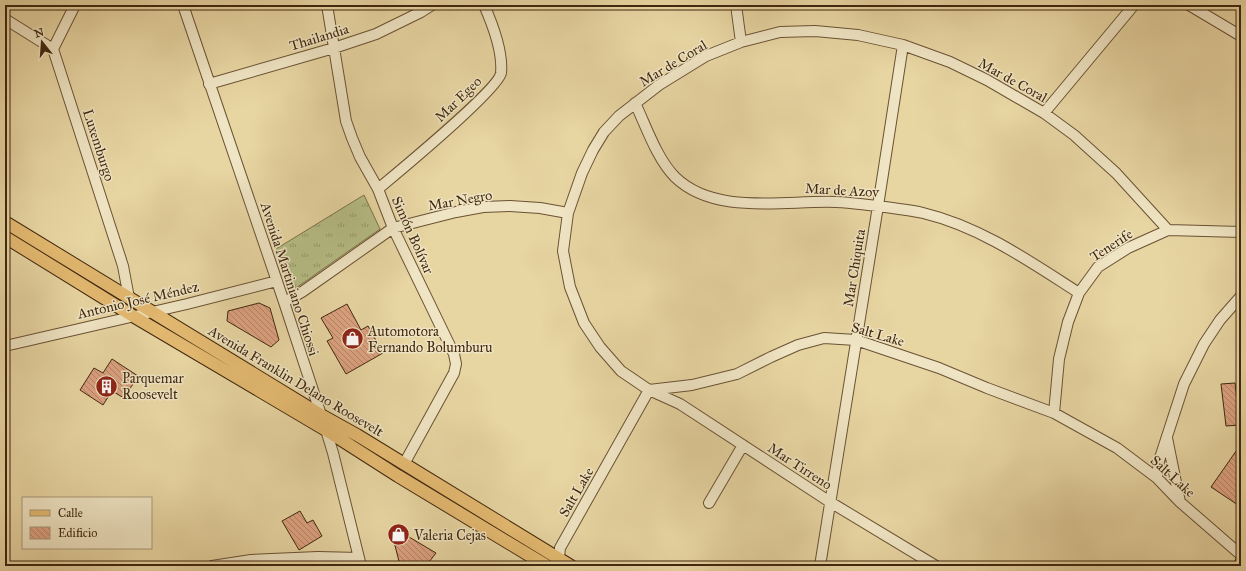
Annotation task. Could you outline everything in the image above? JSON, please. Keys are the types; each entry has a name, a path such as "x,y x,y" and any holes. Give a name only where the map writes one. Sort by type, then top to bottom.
{"main road":[{"name":"Avenida Franklin Delano Roosevelt","path":"5,222 321,415 357,435 558,562 571,566"},
{"name":"Avenida Franklin Delano Roosevelt","path":"5,237 133,316 326,430 398,476 547,566"}],"street":[{"path":"5,18 53,49 75,5"},
{"name":"Avenida Martiniano Chiossi","path":"182,5 277,281 326,430 360,562"},
{"name":"Simón Bolívar","path":"327,5 346,121 352,138 360,157 378,189 393,228 454,354 456,364 454,373 404,464"},
{"name":"Thailandia","path":"209,84 334,48 376,34 432,5"},
{"name":"Mar Egeo","path":"378,189 454,124 495,83 501,74 501,58 484,5"},
{"path":"736,5 741,42"},
{"path":"1044,113 1134,5"},
{"path":"1189,5 1241,36"},
{"name":"Mar de Coral","path":"650,390 621,371 600,347 584,323 570,287 563,251 568,213 582,173 593,150 604,132 618,116 659,85 706,56 741,42 780,32 815,31 858,35 903,45 950,62 987,80 1044,113 1074,136 1116,173 1168,230"},
{"name":"Mar Chiquita","path":"820,566 903,45"},
{"name":"Luxemburgo","path":"53,49 123,266 129,298"},
{"name":"Mar de Azov","path":"635,103 662,162 676,178 699,194 727,200 758,204 836,202 878,206 923,213 966,227 1003,245 1079,292"},
{"name":"Mar Negro","path":"284,302 302,292 393,228 456,212 483,207 510,206 540,208 568,213"},
{"name":"Tenerife","path":"1054,413 1059,359 1068,322 1079,292 1098,267 1128,248 1168,230 1241,232"},
{"name":"Antonio José Méndez","path":"5,346 151,311 187,304 277,281"},
{"path":"1157,478 1159,461 1184,384 1204,344 1220,320 1241,296"},
{"name":"Salt Lake","path":"558,562 560,548 650,390 692,385 737,374 798,345 824,338 856,340 939,368 986,388 1054,413 1117,448 1157,478 1180,502 1241,555"},
{"name":"Mar Tirreno","path":"650,390 680,404 830,502 936,566"},
{"path":"1167,436 1180,502"},
{"path":"709,503 744,446"},
{"path":"1159,461 1173,463"},
{"path":"212,566 251,560 318,557 360,562"},
{"path":"1238,566 1241,561"}],"green space":[{"path":"364,195 380,229 293,290 276,249"}],"building":[{"path":"259,303 270,308 279,340 271,347 227,321 228,311"},
{"name":"Automotora Fernando Bolumburu","path":"347,304 361,330 368,326 383,353 346,374 327,341 333,338 321,318"},
{"name":"Parquemar Roosevelt","path":"112,359 138,376 124,398 112,391 103,405 80,390 94,368 103,373"},
{"path":"1235,383 1240,425 1226,426 1221,384"},
{"path":"1241,444 1241,507 1211,487"},
{"path":"300,511 307,523 313,520 322,536 299,550 282,521"},
{"path":"399,531 436,553 429,562 415,566 400,565 393,538"}],"place":[{"name":"Automotora Fernando Bolumburu","path":"353,339"},
{"name":"Parquemar Roosevelt","path":"107,386"},
{"name":"Valeria Cejas","path":"399,535"}]}
